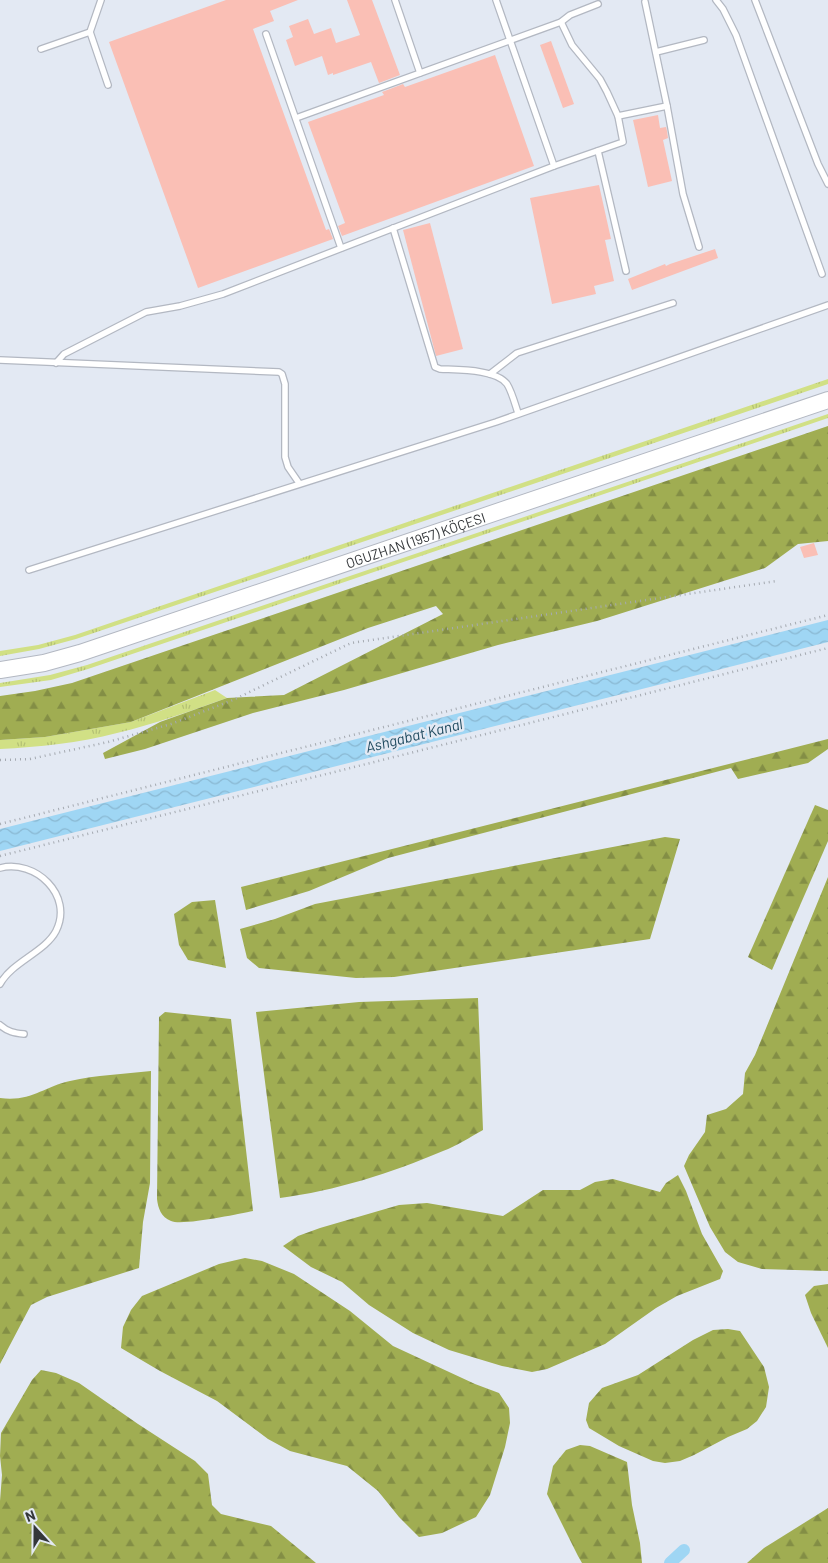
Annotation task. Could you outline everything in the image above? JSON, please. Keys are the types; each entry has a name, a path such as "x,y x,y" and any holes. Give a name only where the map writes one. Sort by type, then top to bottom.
{"main road":[{"name":"OGUZHAN (1957) KÖÇESI","path":"0,670 44,663 80,653 828,400"}],"lane":[{"path":"101,0 90,32 108,85"},
{"path":"395,0 420,73"},
{"path":"496,0 554,166"},
{"path":"716,0 723,9 736,35"},
{"path":"722,0 822,274"},
{"path":"755,0 818,164 828,184"},
{"path":"645,2 683,194 699,247"},
{"path":"296,118 561,22 570,15 598,4"},
{"path":"56,363 64,354 146,312 180,306 223,294 554,166 624,142 618,116 600,79 572,45 561,22"},
{"path":"41,49 90,32"},
{"path":"266,34 341,248"},
{"path":"656,52 704,40"},
{"path":"618,116 667,106"},
{"path":"598,151 626,271"},
{"path":"393,228 435,366 440,369 490,374 502,379 507,384 518,413"},
{"path":"490,374 517,352 673,303"},
{"path":"29,570 518,413 828,305"},
{"path":"0,360 278,372 282,374 285,384 285,457 288,467 299,483"},
{"path":"0,868 16,866 28,869 43,878 50,884 56,894 59,908 59,921 55,932 10,971 0,984"},
{"path":"0,1025 13,1033 24,1034"}],"path":[{"path":"0,760 30,759 108,742 171,724 233,700 351,643 777,581"},
{"path":"0,824 828,615"},
{"path":"0,856 828,648"}],"green space":[{"path":"828,379 828,384 76,639 39,649 0,656 0,651 38,645 75,635"},
{"path":"828,414 828,418 88,669 51,680 0,687 0,683 50,675 87,665"},
{"path":"828,426 828,541 798,544 765,568 597,621 498,645 344,690 253,713 145,749 105,759 103,753 160,722 227,698 284,695 443,614 436,606 368,628 131,722 45,737 0,740 0,696 72,683"},
{"path":"215,690 227,698 131,729 74,742 0,749 0,740 45,737 131,722"},
{"path":"828,739 828,749 808,763 738,779 731,768 388,858 309,891 246,910 241,887"},
{"path":"815,805 828,810 828,841 772,970 748,957"},
{"path":"665,837 680,839 650,939 394,977 356,978 259,968 247,958 240,929 275,919 315,904"},
{"path":"828,877 828,1271 762,1269 738,1262 725,1252 710,1227 684,1166 689,1155 705,1132 707,1115 726,1109 743,1094 745,1073 755,1055"},
{"path":"215,900 226,968 188,960 179,945 174,914 192,902"},
{"path":"478,998 483,1130 448,1149 383,1174 321,1191 280,1198 256,1012 359,1002"},
{"path":"165,1012 231,1019 253,1211 210,1219 177,1222 171,1221 162,1215 159,1209 157,1199 159,1017"},
{"path":"151,1071 150,1183 143,1222 139,1268 47,1297 31,1305 0,1364 0,1098 11,1099 29,1096 80,1079"},
{"path":"678,1175 702,1234 723,1271 720,1279 677,1296 656,1308 605,1344 547,1369 532,1372 502,1366 449,1350 413,1333 369,1305 342,1282 311,1267 283,1246 298,1236 320,1228 399,1205 427,1203 503,1216 543,1190 580,1190 595,1182 613,1179 660,1192 666,1183"},
{"path":"245,1258 262,1261 294,1274 350,1311 393,1346 475,1384 499,1393 509,1408 510,1423 505,1447 490,1495 476,1517 442,1533 419,1537 399,1517 378,1491 347,1466 290,1451 268,1439 217,1401 121,1348 123,1327 131,1310 142,1296 219,1264"},
{"path":"828,1284 828,1348 811,1313 805,1295 814,1286"},
{"path":"728,1329 740,1331 764,1367 769,1387 766,1407 757,1421 747,1429 680,1461 665,1463 653,1461 619,1446 589,1428 586,1420 589,1403 602,1388 638,1375 693,1340 713,1330"},
{"path":"41,1370 56,1373 79,1383 195,1461 208,1474 212,1505 221,1514 271,1526 316,1563 0,1563 1,1433 32,1380"},
{"path":"580,1445 590,1446 627,1462 642,1563 582,1563 578,1556 547,1494 553,1466 566,1450"},
{"path":"828,1508 828,1563 747,1563 764,1548"}],"water":[{"name":"Ashgabat Kanal","path":"828,620 828,642 0,851 0,829"}],"building":[{"path":"226,0 298,0 270,11 274,21 253,29 326,230 329,229 333,239 198,288 109,42"},
{"path":"347,0 372,0 400,75 379,83 371,62 328,75 322,56 295,66 286,40 293,37 289,26 308,19 314,34 331,28 336,43 360,35"},
{"path":"551,41 574,104 563,108 540,45"},
{"path":"495,55 534,166 342,236 338,226 345,223 308,122 384,95 382,92 403,84 405,87"},
{"path":"658,115 660,128 666,127 667,131 668,138 663,140 672,181 648,187 633,120"},
{"path":"599,185 611,239 605,240 614,281 594,286 596,294 552,304 530,198"},
{"path":"430,223 463,349 436,356 403,230"},
{"path":"715,249 718,258 632,290 628,279 665,264 666,266"},
{"path":"814,543 818,555 804,558 800,547"}],"waterway":[{"path":"670,1563 684,1550"}]}
